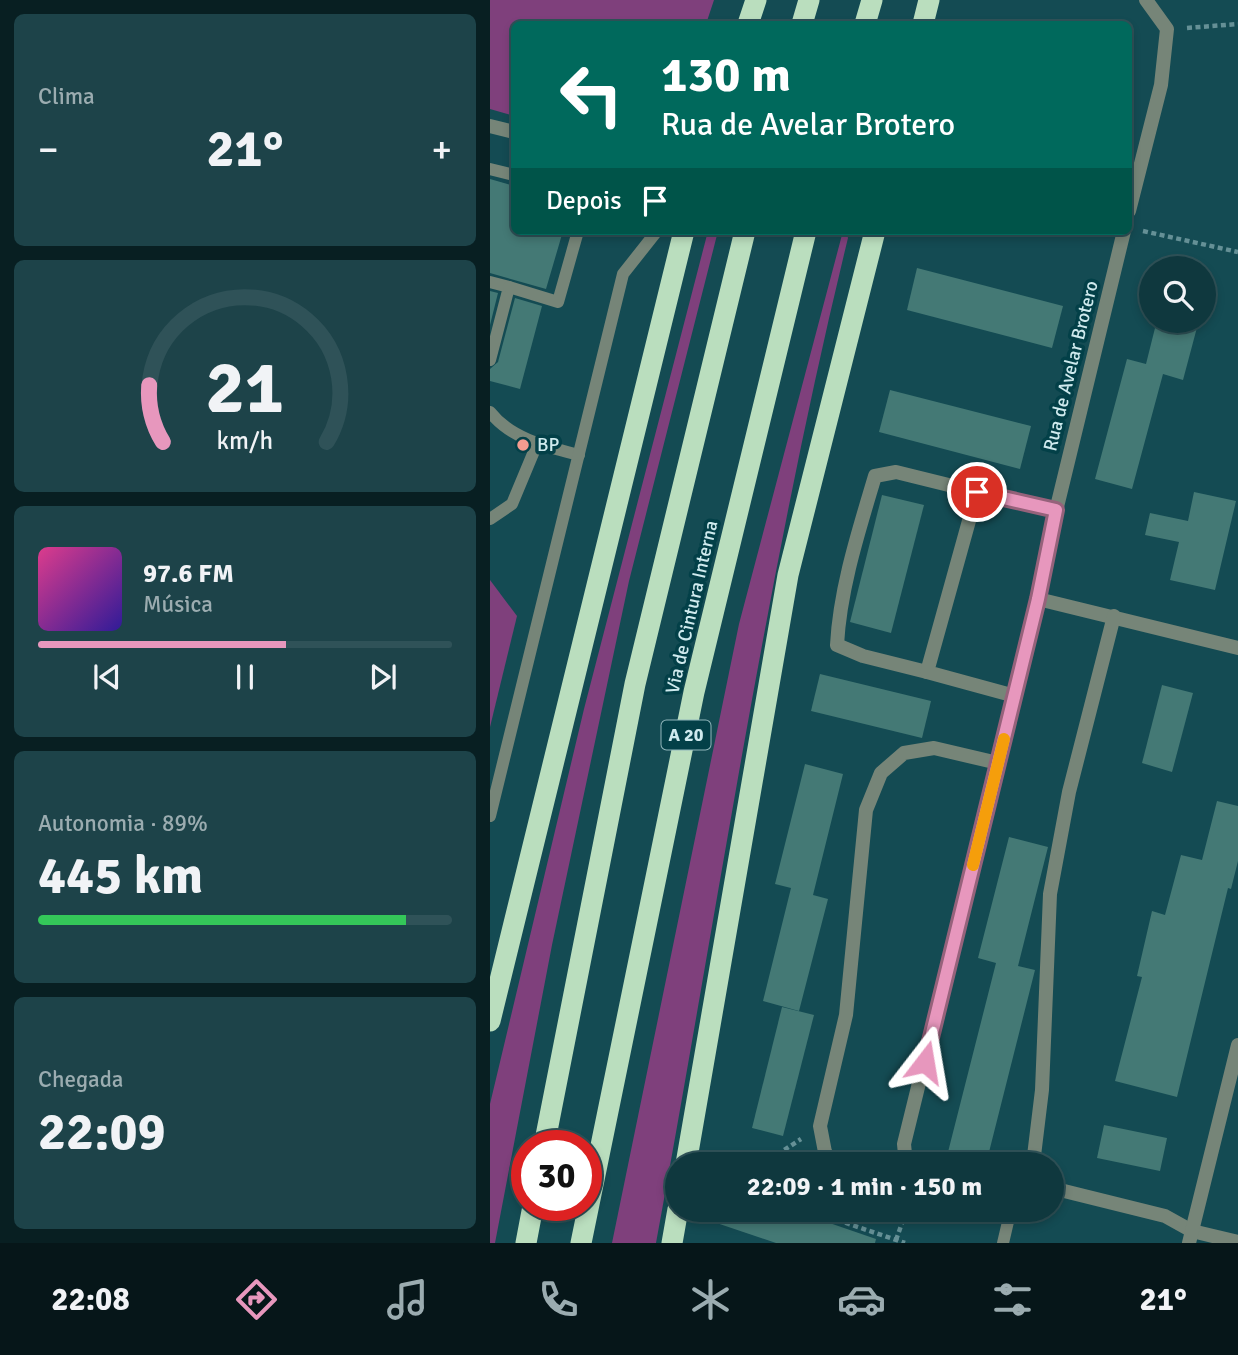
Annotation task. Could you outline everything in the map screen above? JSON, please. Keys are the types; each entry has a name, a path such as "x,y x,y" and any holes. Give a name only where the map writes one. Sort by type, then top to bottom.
{"highway":[{"path":"749,21 756,0"},
{"path":"803,21 809,0"},
{"path":"866,21 872,0"},
{"path":"924,21 929,0"},
{"path":"490,1021 683,235"},
{"name":"Via de Cintura Interna","path":"547,1130 635,684 744,235"},
{"name":"Via de Cintura Interna","path":"581,1243 694,692 805,235"},
{"path":"688,1152 788,575 874,235"},
{"path":"526,1243 530,1221"},
{"path":"672,1243 676,1222"}],"street":[{"path":"1132,199 1161,85 1167,29 1146,0"},
{"path":"491,128 511,131"},
{"name":"Rua de Avelar Brotero","path":"905,1152 904,1144 1038,599 1056,510 1123,235"},
{"path":"1014,696 863,656 837,645 838,615 875,475 897,472 1056,510"},
{"path":"927,671 977,492"},
{"path":"1038,599 1238,648"},
{"path":"1034,1152 1042,1090 1050,894 1069,792 1114,617"},
{"path":"825,1152 820,1126 846,1015 866,810 881,773 904,753 934,748 998,763"},
{"path":"1191,1237 1238,1045"},
{"path":"1064,1191 1165,1216 1191,1237 1238,1242"}],"lane":[{"path":"490,169 511,175"},
{"path":"490,282 558,302 577,235"},
{"path":"490,816 623,274 654,235"},
{"path":"490,360 509,287"},
{"path":"490,412 499,423 537,444 579,455"},
{"path":"490,519 512,504 537,444"},
{"path":"1003,1243 1008,1222"}],"path":[{"path":"1167,29 1238,24"},
{"path":"1132,229 1238,252"},
{"path":"781,1152 820,1126"},
{"path":"844,1222 905,1243"},
{"path":"896,1240 902,1222"}],"shaded area":[{"path":"490,0 714,0 707,21 511,21 511,115 490,109"},
{"path":"707,235 717,235 629,581 552,945 517,1130 511,1130 511,1159 495,1243 490,1243 490,1104 584,709"},
{"path":"842,235 847,235 768,613 672,1152 665,1152 665,1192 656,1243 612,1243 739,624"},
{"path":"490,580 517,616 490,727"}],"building":[{"path":"490,179 511,185 511,235 562,235 546,289 490,273"},
{"path":"917,268 1063,306 1052,348 907,310"},
{"path":"490,291 498,293 490,325"},
{"path":"515,298 542,306 520,389 490,381 490,369 498,362"},
{"path":"1154,333 1196,333 1183,380 1163,374 1132,489 1095,479 1127,359 1146,364"},
{"path":"890,390 1031,426 1020,469 879,432"},
{"path":"1194,492 1236,501 1215,590 1170,580 1179,542 1145,535 1150,513 1188,521"},
{"path":"882,495 924,505 891,633 850,622"},
{"path":"820,674 931,701 922,738 811,711"},
{"path":"1162,685 1193,693 1172,772 1142,763"},
{"path":"805,764 843,774 813,895 828,899 799,1011 763,1001 791,888 775,884"},
{"path":"1217,801 1238,806 1238,861 1231,889 1228,888 1177,1097 1115,1081 1142,977 1137,976 1152,911 1165,915 1181,855 1202,860"},
{"path":"1009,837 1048,847 1018,966 1035,970 989,1152 948,1152 996,963 978,958"},
{"path":"782,1007 814,1015 783,1136 752,1128"},
{"path":"1104,1125 1167,1138 1160,1171 1097,1158"},
{"path":"714,1222 827,1222 876,1239 875,1243 776,1243"}],"slow traffic":[{"path":"973,865 1004,739"}],"place":[{"name":"BP","path":"523,445"}],"route":[{"path":"925,1062 1038,599 1056,510 977,492"}]}
